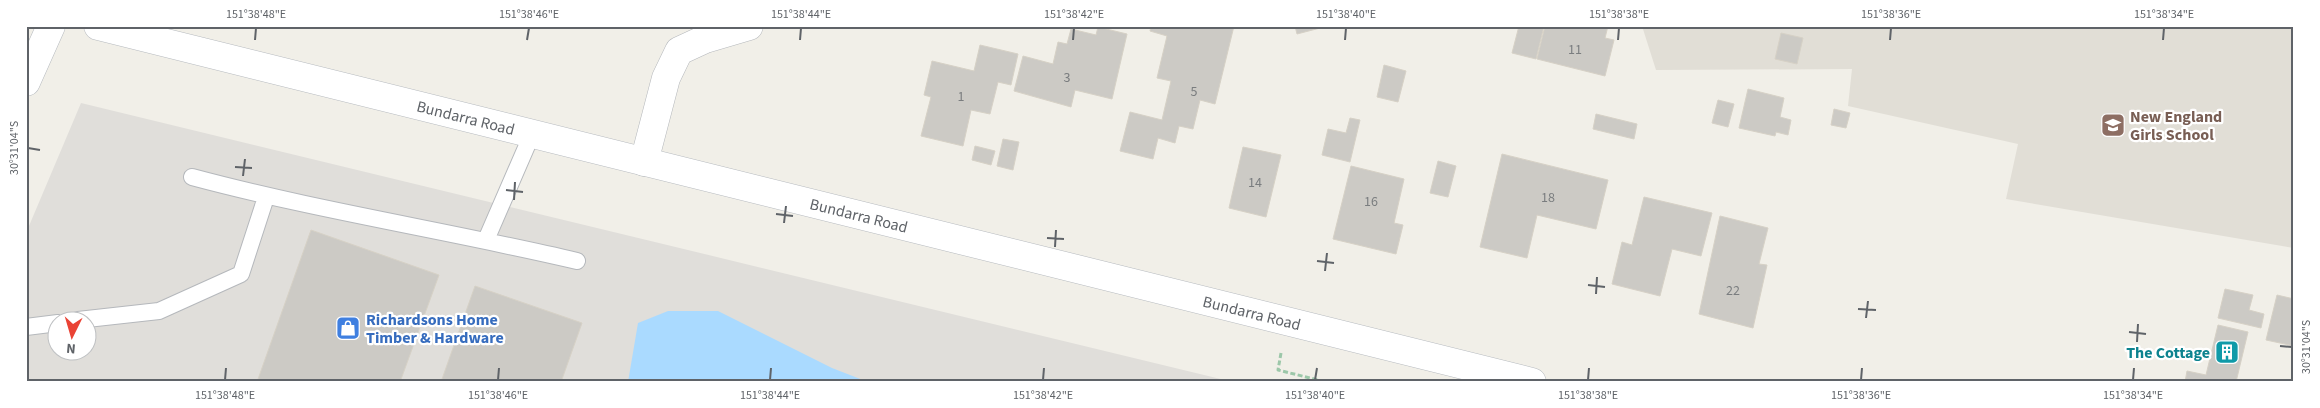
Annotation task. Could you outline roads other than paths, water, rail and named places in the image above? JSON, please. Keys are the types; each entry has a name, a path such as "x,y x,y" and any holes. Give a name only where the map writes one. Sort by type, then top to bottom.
{"main road":[{"path":"26,82 51,26"},
{"name":"Bundarra Road","path":"98,26 1532,382"},
{"path":"644,162 666,78 679,51 705,39 749,26"}],"lane":[{"path":"486,240 532,134"},
{"path":"192,178 266,197 486,240 577,261"},
{"path":"98,318 159,311 241,274 266,197"},
{"path":"26,327 48,324"}],"water":[{"path":"668,311 718,311 832,368 868,382 628,382 638,323"}],"place":[{"name":"New England Girls School","path":"2113,125"},
{"name":"Richardsons Home Timber & Hardware","path":"348,328"},
{"name":"The Cottage","path":"2227,352"}]}
